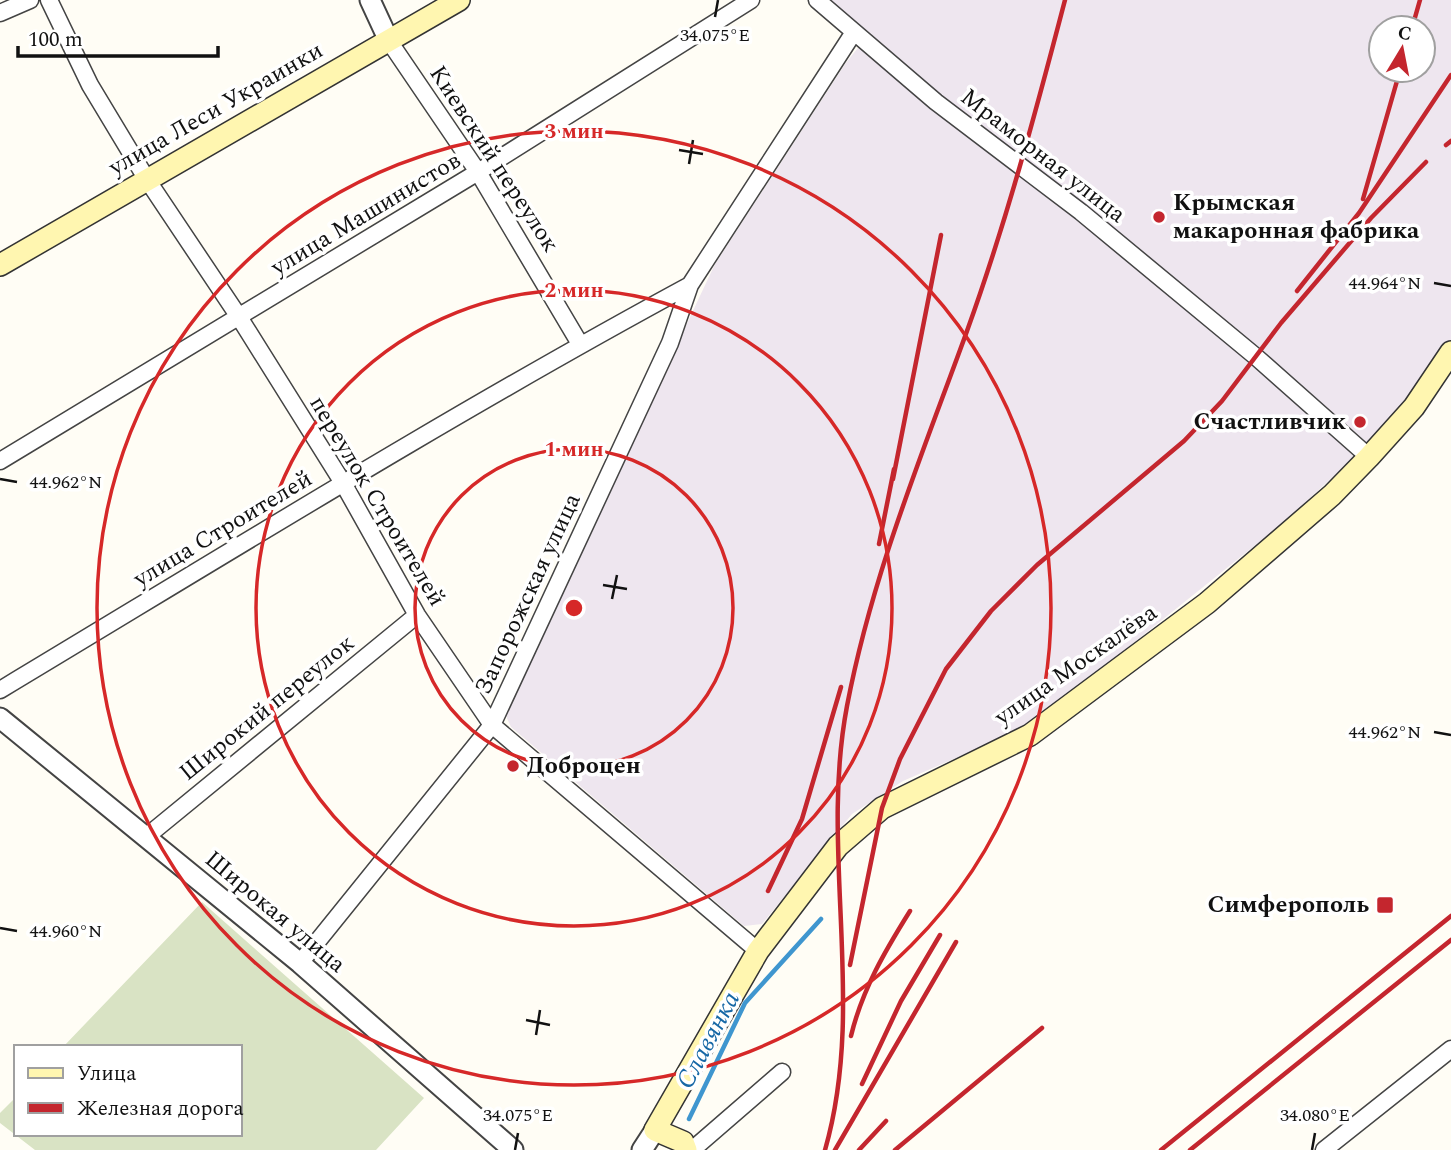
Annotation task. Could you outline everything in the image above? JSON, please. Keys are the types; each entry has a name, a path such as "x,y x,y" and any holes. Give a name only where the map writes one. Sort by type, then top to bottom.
{"main road":[{"name":"улица Леси Украинки","path":"0,265 146,178 459,0"},
{"name":"улица Москалёва","path":"655,1130 758,951 838,846 882,808 1030,736 1207,603 1332,495 1369,457 1414,407 1451,352"},
{"path":"655,1130 683,1142 687,1150"}],"street":[{"path":"0,13 30,0"},
{"name":"переулок Строителей","path":"49,0 90,85 146,178 239,317 343,483 418,615 492,725 758,951"},
{"name":"Киевский переулок","path":"370,0 389,41 478,172 580,344"},
{"name":"улица Машинистов","path":"0,461 478,172 751,0"},
{"name":"Мраморная улица","path":"817,0 936,102 1081,212 1229,335 1369,457"},
{"name":"Запорожская улица","path":"300,963 492,725 670,343 690,285 854,32"},
{"name":"улица Строителей","path":"0,691 343,483 580,344 690,285"},
{"name":"Широкий переулок","path":"146,837 418,615"},
{"name":"Широкая улица","path":"0,718 300,963 513,1150"},
{"path":"1324,1150 1451,1049"},
{"path":"692,1150 782,1072"},
{"name":"улица Москалёва","path":"642,1150 655,1130"}],"shaded area":[{"path":"829,0 1451,0 1451,340 1379,434 1283,523 1096,673 1020,730 903,781 852,814 762,924 744,926 511,727 504,712 715,264 845,64 869,34"}],"green space":[{"path":"202,902 424,1098 376,1150 35,1150 17,1136 242,1136 242,1045 65,1045"},
{"path":"14,1099 14,1134 0,1123 0,1113"}],"waterway":[{"name":"Славянка","path":"689,1119 745,1003 821,919"}],"railway":[{"path":"825,1150 837,1095 842,1040 838,817 840,761 857,657 884,562 995,249 1065,0"},
{"path":"1416,14 1420,0"},
{"path":"1297,291 1359,213 1451,75"},
{"path":"1363,199 1396,84"},
{"path":"1446,145 1451,141"},
{"path":"850,965 882,808 900,759 946,669 991,611 1037,565 1184,441 1222,401 1281,323 1371,218 1426,162"},
{"path":"893,479 941,235"},
{"path":"879,544 894,469"},
{"path":"768,891 802,819 841,687"},
{"path":"851,1036 868,987 910,911"},
{"path":"1161,1150 1451,916"},
{"path":"862,1084 901,1001 940,935"},
{"path":"1190,1150 1451,940"},
{"path":"835,1150 956,942"},
{"path":"895,1150 1042,1028"},
{"path":"859,1150 886,1121"}],"place":[{"name":"Крымская макаронная фабрика","path":"1159,217"},
{"name":"Счастливчик","path":"1360,422"},
{"name":"Доброцен","path":"513,766"},
{"name":"Симферополь","path":"1385,905"}]}
